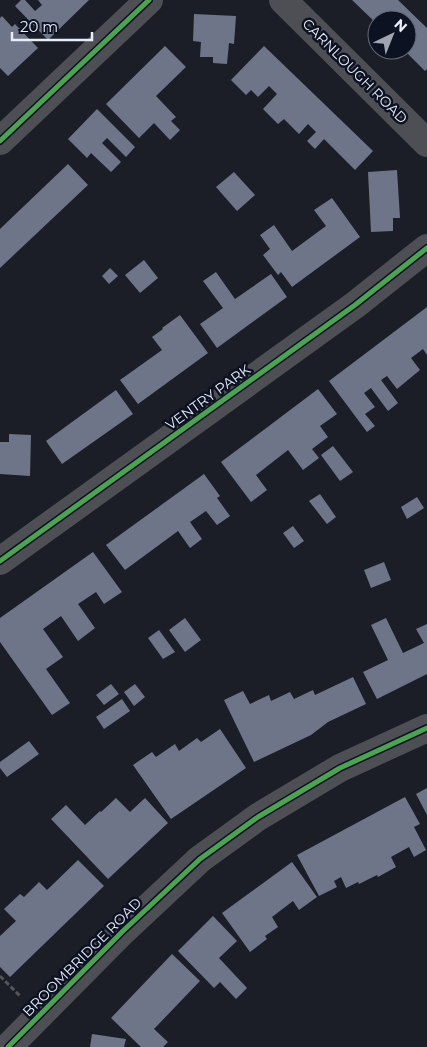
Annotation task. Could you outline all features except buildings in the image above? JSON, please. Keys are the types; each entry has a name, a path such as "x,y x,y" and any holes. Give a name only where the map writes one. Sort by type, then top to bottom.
{"street":[{"path":"0,141 149,0"},
{"name":"CARNLOUGH ROAD","path":"283,0 427,143"},
{"name":"VENTRY PARK","path":"0,560 355,305 427,248"},
{"name":"BROOMBRIDGE ROAD","path":"8,1047 123,931 200,859 258,817 340,768 427,728"}],"cycle path":[{"path":"0,141 149,0"},
{"path":"0,561 355,305 427,248"},
{"path":"8,1047 123,931 200,859 258,817 340,768 427,728"}]}
